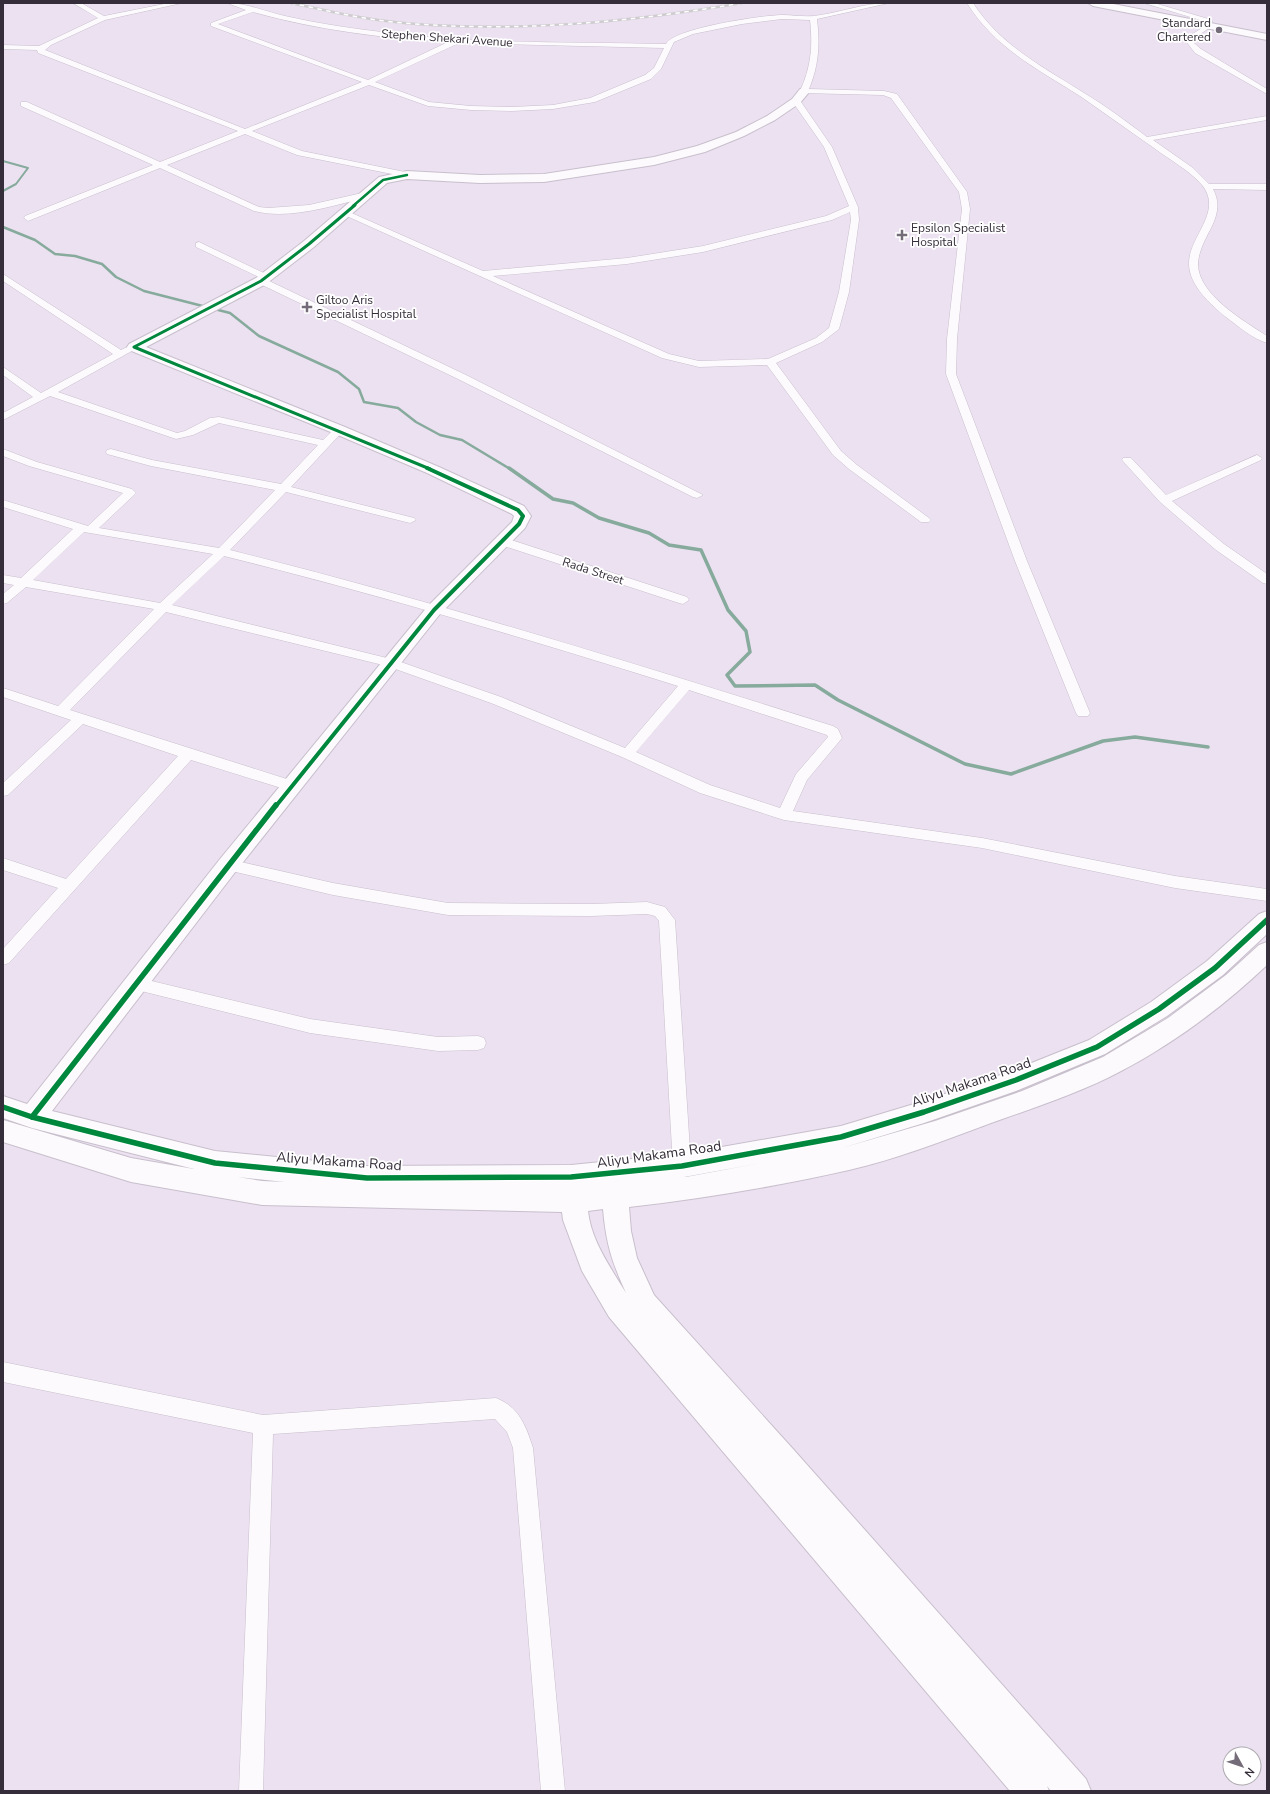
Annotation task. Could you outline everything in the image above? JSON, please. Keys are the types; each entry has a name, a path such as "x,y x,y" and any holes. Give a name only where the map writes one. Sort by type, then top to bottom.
{"street":[{"path":"76,3 103,18"},
{"path":"3,47 41,48 48,43 103,18 179,3"},
{"name":"Stephen Shekari Avenue","path":"230,3 288,20 337,29 457,41 667,46"},
{"path":"251,10 212,25 428,104 471,108 512,109 553,107 592,100 648,77 657,69 667,46 678,37 698,31 742,22 782,18 813,18 886,3"},
{"path":"970,3 976,15 990,31 1030,61 1191,170 1207,186 1214,199 1214,212 1193,253 1196,275 1210,298 1267,340"},
{"path":"1093,3 1267,32"},
{"path":"1112,3 1267,36"},
{"path":"1147,3 1210,23"},
{"path":"41,48 41,51 47,54 300,153 407,175 480,179 544,178 654,162 701,149 740,134 771,118 796,101 804,90 816,60 817,44 813,18"},
{"path":"1210,23 1189,40 1191,44 1198,51 1267,92"},
{"path":"28,218 158,165 368,83 457,41"},
{"path":"804,90 884,93 894,96 953,176 962,192 966,208 952,338 951,374 1020,561 1082,713"},
{"path":"24,104 257,209 270,212 331,202 353,205 481,274 666,356 699,364 743,364 770,362 819,340 834,329 844,292 855,220 854,207 828,147 796,101"},
{"path":"1147,139 1267,118"},
{"path":"373,169 382,180"},
{"path":"3,416 264,279 309,244 382,180 407,175"},
{"path":"1207,186 1267,187"},
{"path":"331,202 353,205"},
{"path":"481,274 627,260 703,249 829,218 854,207"},
{"path":"829,218 855,220"},
{"path":"199,245 264,279 697,495"},
{"path":"3,277 127,351 333,437 433,470 518,510 523,516 519,524 502,542 434,610 390,663 228,865 32,1117"},
{"path":"770,362 837,453 853,467 925,520"},
{"path":"3,370 45,394 176,436 189,433 214,420 219,420 333,437"},
{"path":"62,710 163,607 222,552 282,488 333,437"},
{"path":"3,452 33,464 128,491 130,493 85,529 3,600"},
{"path":"111,452 151,463 282,488 410,520"},
{"path":"1164,500 1257,458"},
{"path":"1128,460 1164,500 1220,547 1267,580"},
{"path":"3,503 85,529 222,552 327,578 434,610 560,644 834,732 834,738 801,778 784,815"},
{"name":"Rada Street","path":"502,542 683,600"},
{"path":"3,579 163,607 390,663 496,700 627,754 705,789 784,815 982,844 1175,882 1267,895"},
{"path":"627,754 687,684"},
{"path":"3,692 62,710 188,754 291,786"},
{"path":"3,791 82,717"},
{"path":"3,959 188,754"},
{"path":"3,864 68,886"},
{"path":"228,865 333,889 448,909 591,910 647,908 660,911 667,920 682,1166"},
{"name":"Aliyu Makama Road","path":"614,1185 682,1166 841,1137 924,1112 1009,1083 1090,1050 1159,1009 1209,972 1267,920"},
{"name":"Aliyu Makama Road","path":"3,1131 131,1170 262,1193 573,1189 614,1185 686,1189 850,1158 935,1132 1029,1099 1112,1064 1176,1025 1234,982 1267,951"},
{"path":"135,983 310,1026 438,1044 478,1043"},
{"name":"Aliyu Makama Road","path":"3,1107 32,1117 215,1163 367,1178 573,1189"},
{"path":"614,1185 618,1231 624,1258 644,1304 783,1459 1074,1791"},
{"path":"573,1189 576,1220 592,1262 618,1308 1032,1791"},
{"path":"3,1372 263,1425 496,1408 506,1413 517,1428 523,1448 553,1791"},
{"path":"251,1791 263,1425"}],"waterway":[{"path":"3,161 28,168 16,184 3,191"},
{"path":"3,227 35,240 55,254 75,256 102,264 116,277 144,291 230,313 259,336 338,372 359,389 364,402 398,408 416,422 440,435 462,440 510,469"},
{"path":"509,468 553,499 573,503 599,518 649,533 669,545 701,550 728,610 746,631 750,652 727,675 735,686 815,685 838,700 965,764 1011,774 1103,741 1135,737 1208,747"}],"railway":[{"path":"291,3 347,15 390,22 489,27 574,24 658,16 742,3"}],"cycle path":[{"path":"32,1117 228,865 434,610 519,524 523,516 518,510 433,470 339,430 134,347 261,281 309,244 383,180 407,175"},
{"path":"3,1107 32,1117 215,1163 367,1178 571,1177 682,1166 841,1137 924,1112 1016,1080 1097,1047 1159,1009 1215,968 1267,920"}],"place":[{"name":"Standard Chartered","path":"1219,30"},
{"name":"Epsilon Specialist Hospital","path":"902,235"},
{"name":"Giltoo Aris Specialist Hospital","path":"307,307"}]}
